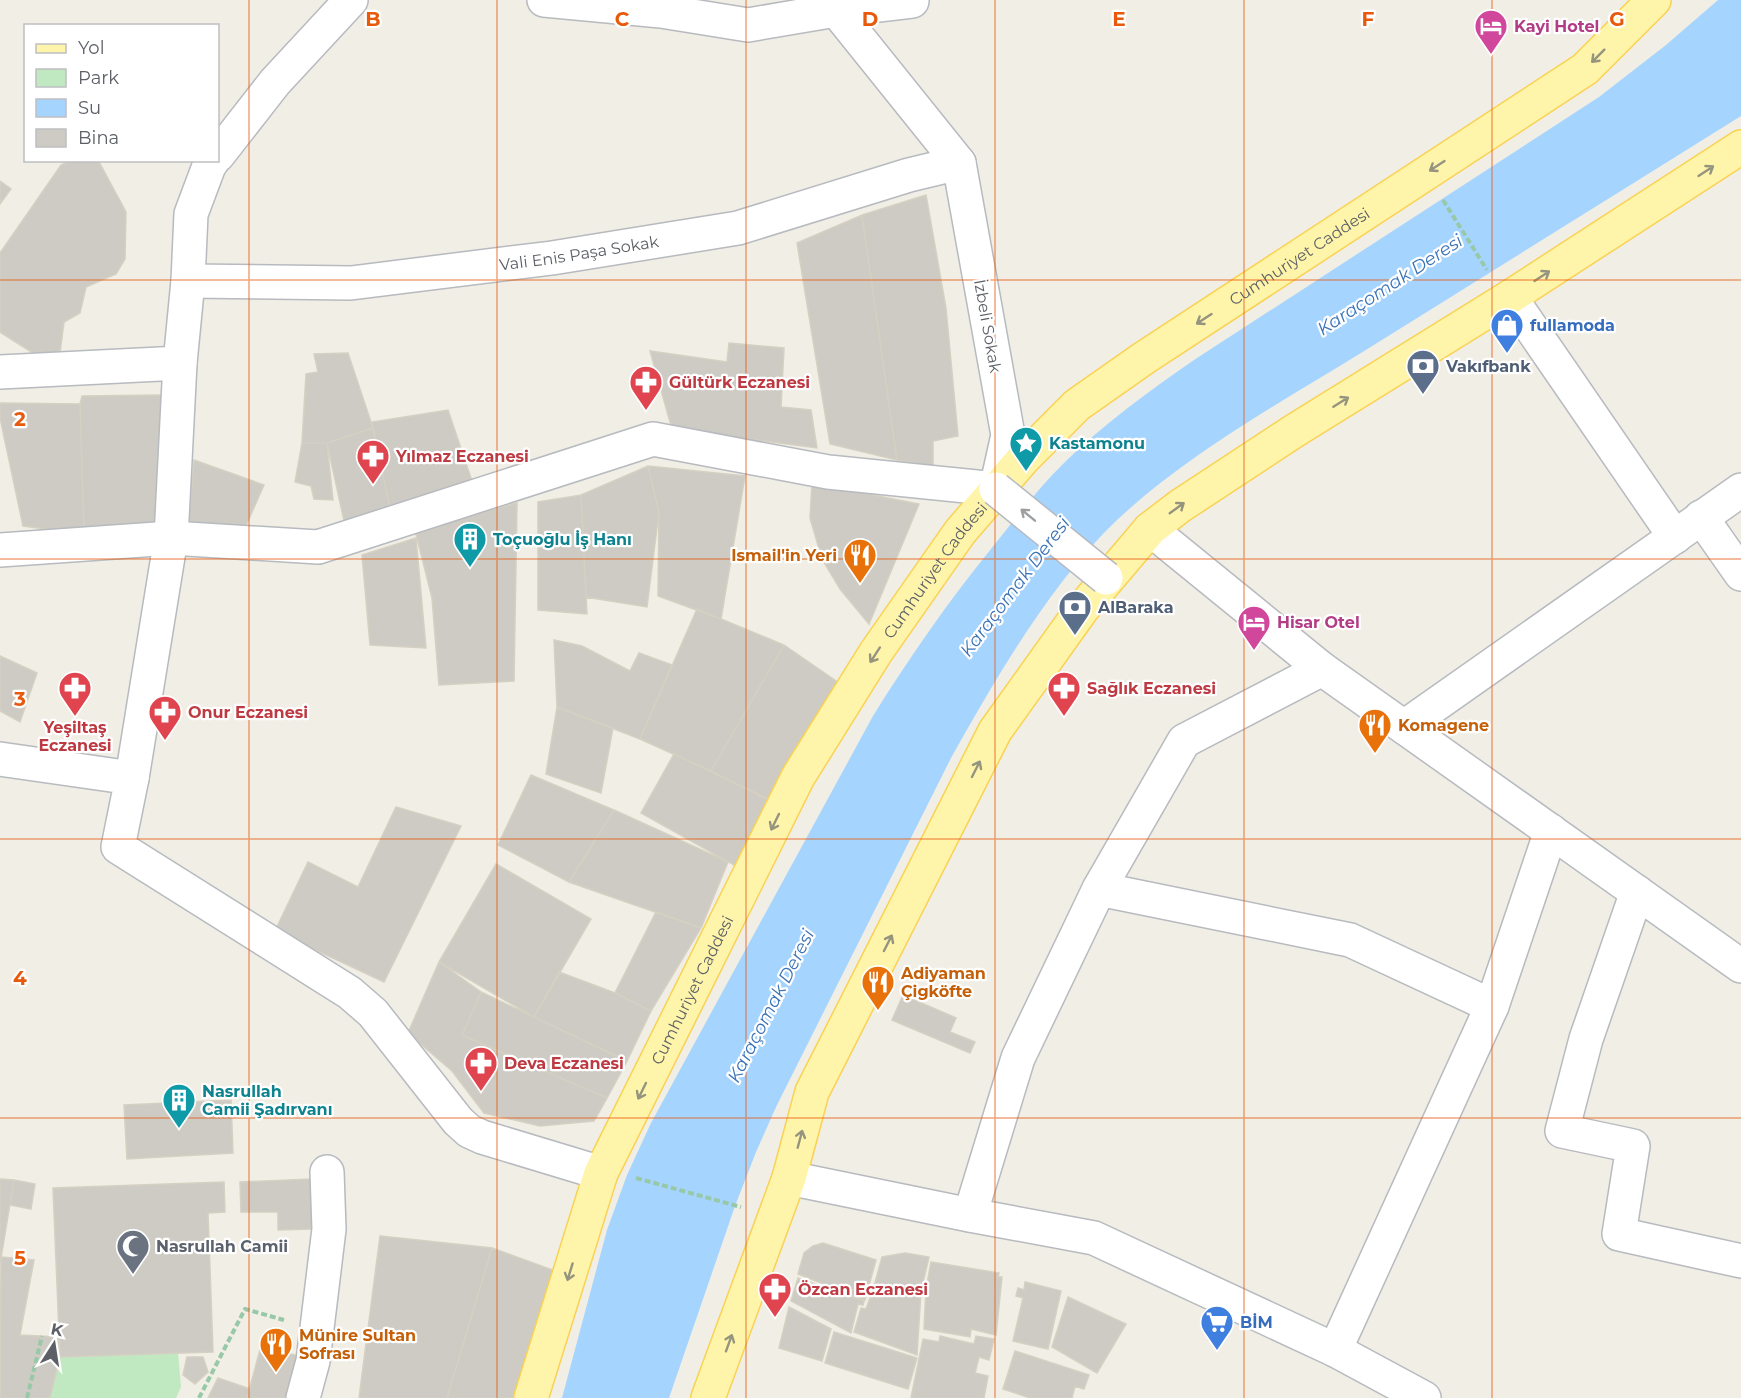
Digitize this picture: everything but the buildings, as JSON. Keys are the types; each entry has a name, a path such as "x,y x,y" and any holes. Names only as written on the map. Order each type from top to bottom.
{"main road":[{"name":"Cumhuriyet Caddesi","path":"531,1398 615,1174 798,777 896,624 960,532 996,489 1077,405 1154,351 1586,69 1654,0"},
{"path":"708,1398 789,1178 812,1092 995,731 1106,578 1150,529 1180,506 1284,438 1502,288 1741,147"}],"street":[{"path":"219,154 275,82 351,0"},
{"path":"543,0 661,11 748,25 832,5 912,1"},
{"path":"832,5 959,163"},
{"path":"212,162 191,214 171,538 132,778 118,847 350,993 373,1013 458,1121 475,1135 615,1174"},
{"name":"İzbeli Sokak","path":"959,163 1008,435 996,489"},
{"name":"Vali Enis Paşa Sokak","path":"188,281 351,283 552,258 738,228 909,175 959,163"},
{"path":"1502,288 1674,537"},
{"path":"0,372 180,363"},
{"path":"0,550 171,538 318,547 653,439 828,472 996,489 1106,578"},
{"path":"1404,727 1741,490"},
{"path":"1701,517 1741,574"},
{"path":"1150,529 1322,669 1637,892 1735,951"},
{"path":"970,1215 1018,1058 1099,890 1184,741 1322,669"},
{"path":"0,759 132,778"},
{"path":"1335,1350 1492,1006 1551,831"},
{"path":"1099,890 1350,940 1492,1006"},
{"path":"1637,892 1586,1039 1562,1131 1632,1146 1618,1234 1741,1261"},
{"path":"303,1398 313,1361 329,1229 327,1172"},
{"path":"789,1178 1094,1238 1335,1350 1424,1398"}],"path":[{"path":"1441,196 1502,288"},
{"path":"615,1174 743,1208"},
{"path":"199,1398 245,1309 317,1328"},
{"path":"27,1398 42,1336"}],"green space":[{"path":"178,1353 181,1387 176,1398 50,1398 60,1357"}],"water":[{"name":"Karaçomak Deresi","path":"1718,0 1741,0 1741,116 1235,430 1145,496 1092,545 1047,602 1026,633 951,758 777,1105 735,1206 669,1398 562,1398 607,1230 627,1175 651,1123 873,716 944,610 1025,506 1077,450 1160,384 1599,97 1666,45"}],"place":[{"name":"Kayi Hotel","path":"1491,55"},
{"name":"fullamoda","path":"1507,354"},
{"name":"Vakıfbank","path":"1423,395"},
{"name":"Gültürk Eczanesi","path":"646,411"},
{"name":"Kastamonu","path":"1026,472"},
{"name":"Yılmaz Eczanesi","path":"373,485"},
{"name":"Toçuoğlu İş Hanı","path":"470,568"},
{"name":"Ismail'in Yeri","path":"860,584"},
{"name":"AlBaraka","path":"1075,636"},
{"name":"Hisar Otel","path":"1254,651"},
{"name":"Yeşiltaş Eczanesi","path":"75,717"},
{"name":"Sağlık Eczanesi","path":"1064,717"},
{"name":"Onur Eczanesi","path":"165,741"},
{"name":"Komagene","path":"1375,754"},
{"name":"Adiyaman Çigköfte","path":"878,1011"},
{"name":"Deva Eczanesi","path":"481,1092"},
{"name":"Nasrullah Camii Şadırvanı","path":"179,1129"},
{"name":"Nasrullah Camii","path":"133,1275"},
{"name":"Özcan Eczanesi","path":"775,1318"},
{"name":"BİM","path":"1217,1351"},
{"name":"Münire Sultan Sofrası","path":"276,1373"}]}
